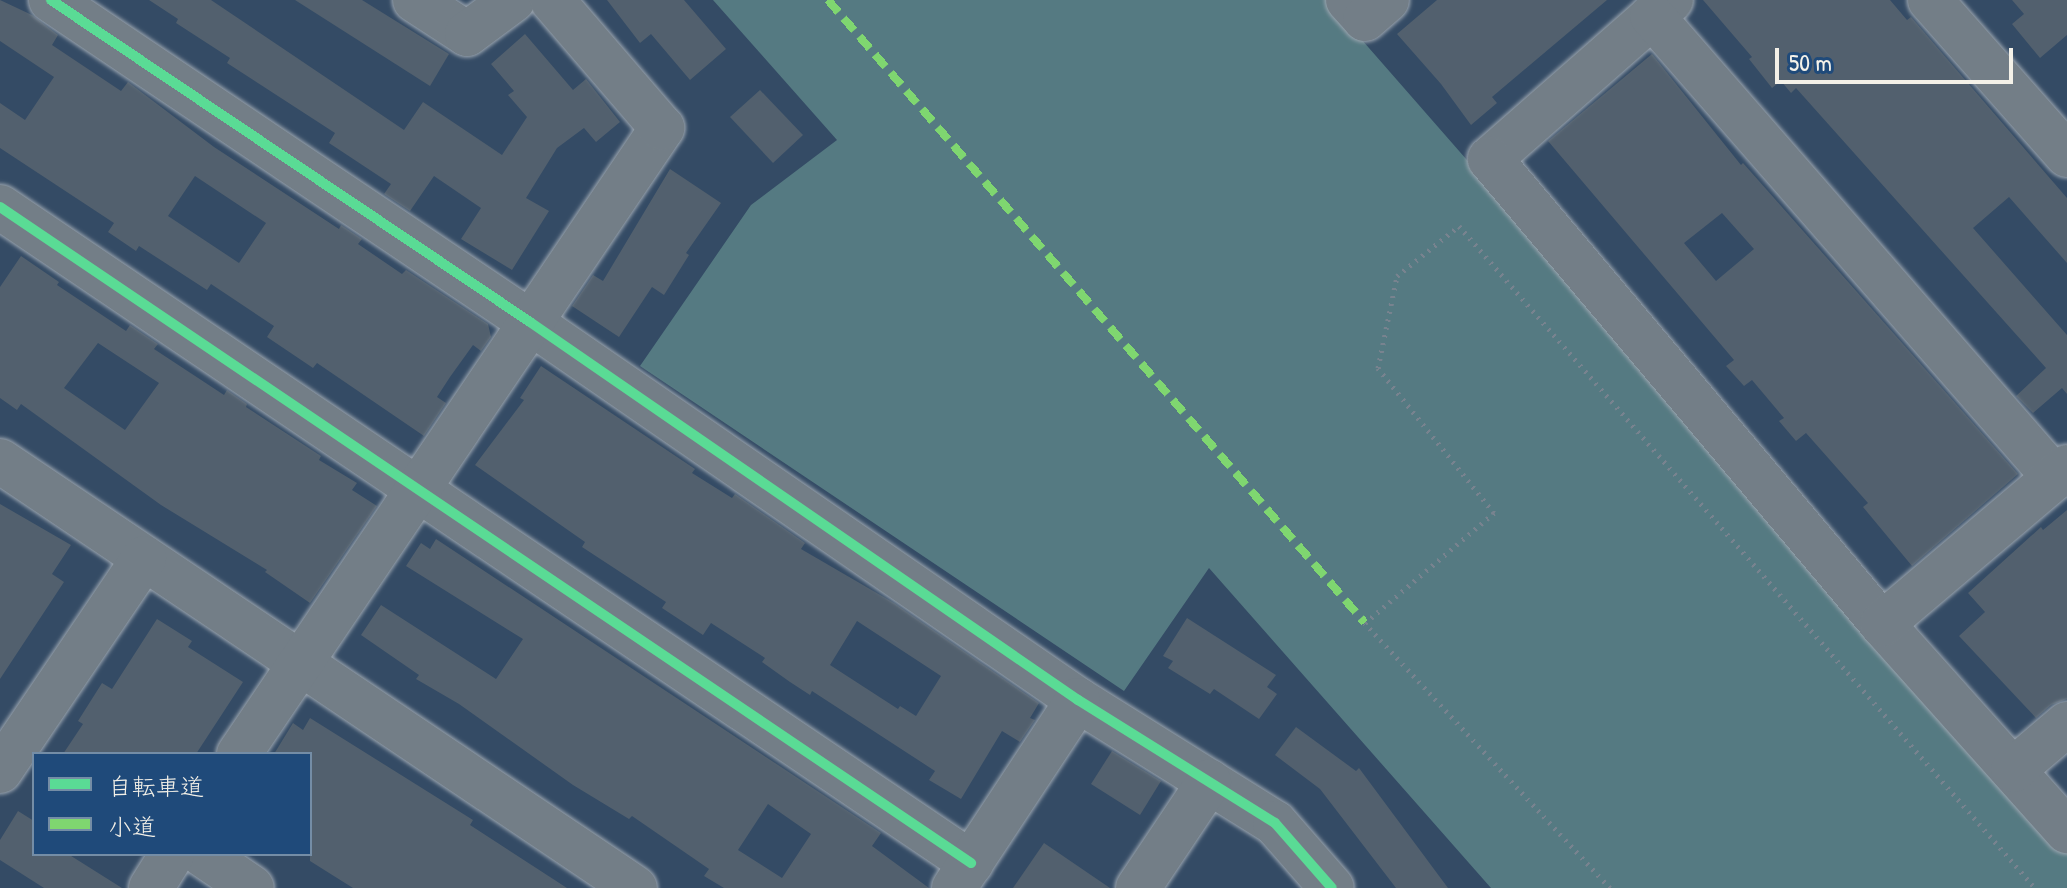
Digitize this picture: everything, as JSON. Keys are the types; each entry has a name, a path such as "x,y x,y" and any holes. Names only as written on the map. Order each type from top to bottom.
{"street":[{"path":"51,0 530,322 1078,700 1275,823 1332,888"},
{"path":"415,0 467,34 513,0"},
{"path":"240,752 662,128 552,0"},
{"path":"1348,0 1365,19 1387,0"},
{"path":"1930,0 2067,155"},
{"path":"1882,624 2061,473 1661,8 1490,159 1882,624 2067,831"},
{"path":"0,207 418,488 962,875 1078,700"},
{"path":"0,461 635,888"},
{"path":"7,744 144,558"},
{"path":"2013,770 2067,724"},
{"path":"1138,888 1209,782"},
{"path":"151,888 171,856"},
{"path":"205,856 252,888"}],"path":[{"path":"1610,888 1365,623 1494,513 1378,368 1397,276 1459,226 2035,888"}],"green space":[{"path":"713,0 1327,0 2067,846 2067,888 1491,888 1209,568 1124,691 640,366 751,205 837,140"}],"building":[{"path":"0,0 32,15 58,35 52,45 121,91 128,82 214,147 339,229 341,225 362,239 358,244 402,274 406,270 488,324 491,337 481,351 473,345 450,377 437,397 446,403 424,436 317,363 313,368 267,337 274,326 211,284 207,290 139,246 136,251 108,232 114,223 0,148 0,103 25,120 54,77 0,41","holes":["195,176 266,223 239,263 168,216"]},
{"path":"149,0 211,0 404,130 423,102 502,155 527,117 508,95 514,91 491,64 525,34 573,90 586,79 620,122 596,142 584,128 557,148 526,198 549,211 512,270 461,239 481,208 434,176 410,211 384,194 391,184 329,143 335,133 227,63 230,58 176,23 178,19"},
{"path":"295,0 362,0 449,54 430,86"},
{"path":"607,0 684,0 726,49 690,80 651,34 640,43"},
{"path":"1437,0 1607,0 1492,97 1497,103 1471,125 1441,84 1397,34"},
{"path":"1703,0 1890,0 1907,20 1911,17 2067,198 2067,263 2009,197 1973,228 2067,335 2067,394 2062,388 2033,413 2016,396 2046,368 1796,88 1791,93 1781,81 1772,88 1749,59 1752,57"},
{"path":"2012,0 2067,0 2067,35 2040,58 2012,24 2024,14"},
{"path":"1652,54 1741,165 1743,163 2018,474 1912,566 1863,507 1868,503 1806,433 1796,441 1779,421 1784,418 1752,380 1744,386 1726,366 1734,360 1548,141","holes":["1722,213 1754,249 1716,281 1684,243"]},
{"path":"760,90 803,135 773,163 730,117"},
{"path":"670,169 721,203 686,253 689,255 664,295 652,287 619,337 572,306 593,275 603,281"},
{"path":"21,256 59,282 57,285 126,331 130,325 158,344 154,349 224,395 227,390 247,404 246,407 321,456 319,460 357,483 352,490 377,506 310,603 265,572 267,570 161,505 21,404 17,410 0,398 0,287","holes":["98,343 159,383 125,430 64,388"]},
{"path":"541,366 695,469 692,473 732,498 735,494 805,543 801,549 894,603 1039,703 1030,718 1035,720 1020,742 1002,731 961,799 929,780 935,771 812,691 810,695 790,682 762,662 765,658 711,623 703,635 662,608 666,602 582,547 585,542 475,465 524,400 520,398","holes":["857,621 941,676 916,716 900,706 898,709 830,665"]},
{"path":"0,504 71,545 52,574 64,582 0,679"},
{"path":"2067,510 2067,699 2051,705 2036,718 1959,636 1985,612 1968,593 2041,527 2043,530"},
{"path":"436,539 881,833 872,846 929,888 724,888 704,876 709,869 632,816 629,819 573,785 459,704 416,679 419,675 361,635 381,605 496,679 523,639 406,566 421,543 430,549","holes":["768,804 811,834 782,878 738,850"]},
{"path":"1187,618 1276,675 1267,687 1277,694 1259,719 1214,689 1210,694 1168,668 1173,661 1163,656"},
{"path":"157,619 192,641 188,647 243,682 197,752 64,752 83,724 78,721 102,683 112,689"},
{"path":"310,718 473,820 470,825 567,888 353,888 310,861 312,752 275,752 293,723 303,730"},
{"path":"1296,727 1356,771 1359,768 1448,888 1396,888 1320,789 1275,755"},
{"path":"1112,751 1161,781 1140,815 1091,784"},
{"path":"18,811 32,820 32,856 71,856 122,888 44,888 0,860 0,840"},
{"path":"1044,843 1110,888 1013,888"}],"marked path":[{"path":"828,0 1365,623"}],"cycle path":[{"path":"51,0 530,322 1078,700 1275,823 1332,888"},
{"path":"0,207 971,863"}]}
